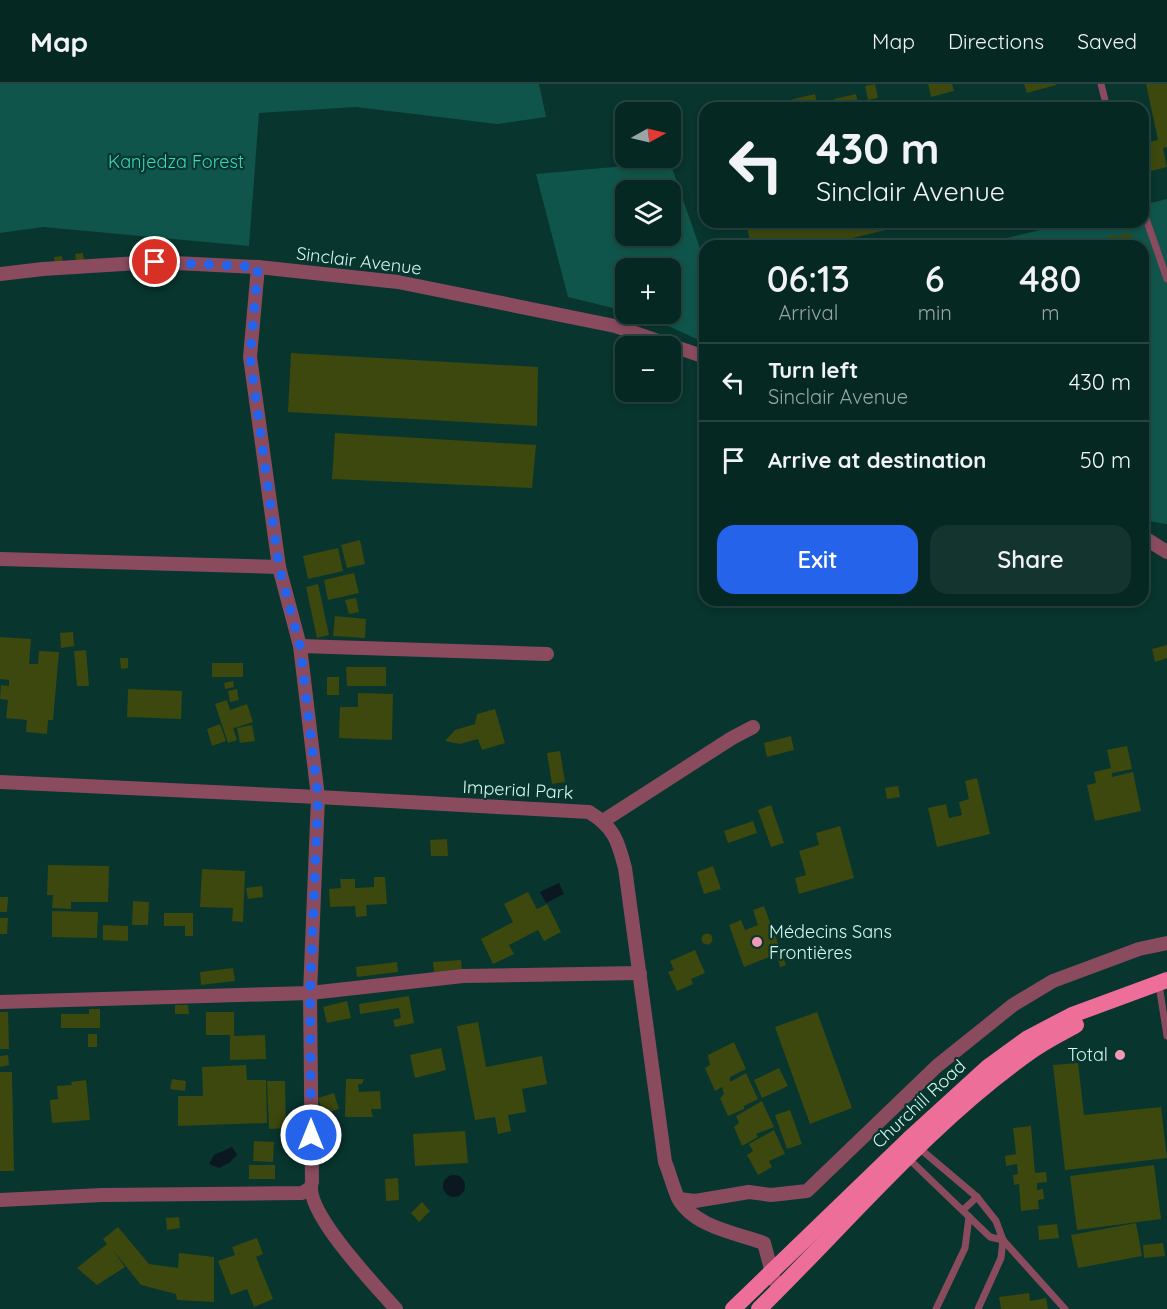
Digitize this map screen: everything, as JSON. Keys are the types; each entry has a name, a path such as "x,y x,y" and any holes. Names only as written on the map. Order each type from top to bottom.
{"highway":[{"name":"Churchill Road","path":"733,1309 771,1270 909,1148 1035,1048 1077,1025 1163,986"},
{"name":"Churchill Road","path":"759,1309 909,1148"}],"street":[{"name":"Sinclair Avenue","path":"0,274 155,262 258,267 398,282 615,326 699,355"},
{"path":"0,1200 102,1195 302,1192 309,1189 312,1182 310,993 318,797 300,646 279,567 250,357 258,267"},
{"path":"1149,541 1167,552"},
{"path":"0,559 279,567"},
{"path":"300,646 547,654"},
{"path":"753,727 732,738 603,821 613,832 625,868 665,1162 679,1199 689,1212 711,1226 764,1243 776,1292"},
{"name":"Imperial Park","path":"0,782 589,812 603,821"},
{"path":"679,1199 695,1201 749,1192 771,1195 807,1191 937,1066 1013,1005 1053,981 1139,949 1167,943"},
{"path":"0,1002 310,993 463,976 640,973"},
{"path":"309,1189 317,1210 328,1228 396,1309"}],"lane":[{"path":"1101,84 1106,102"},
{"path":"1149,227 1167,279"},
{"path":"1163,986 1167,1036"},
{"path":"909,1148 977,1197 996,1221 1003,1240 1065,1309"},
{"path":"909,1148 969,1217 990,1237 1003,1240"},
{"path":"963,1210 977,1197"},
{"path":"936,1309 965,1248 969,1217"},
{"path":"978,1309 1001,1258 1003,1240"}],"green space":[{"name":"Kanjedza Forest","path":"0,84 539,84 546,117 497,124 356,107 259,113 249,246 43,227 0,233"},
{"path":"615,167 672,168 676,180 615,180 615,246 681,246 681,194 699,246 699,340 664,324 681,324 681,258 615,258 615,309 568,297 536,174"},
{"path":"1167,199 1167,524 1149,521 1149,240 999,240 1048,228 1149,228 1149,204"}],"water":[{"path":"559,883 564,894 546,903 540,892"},
{"path":"232,1147 237,1155 229,1163 219,1168 209,1164 214,1155"},
{"path":"454,1175 462,1178 465,1186 462,1194 454,1197 446,1194 443,1186 446,1178"}],"building":[{"path":"875,84 878,98 868,100 865,86"},
{"path":"928,84 952,84 954,91 931,97"},
{"path":"1024,84 1056,84 1056,85 1027,93"},
{"path":"1146,84 1167,84 1167,147 1163,148 1167,167 1149,172 1149,142 1158,140"},
{"path":"815,94 817,102 782,102"},
{"path":"856,94 858,102 835,102 834,99"},
{"path":"747,228 894,228 845,240 750,240"},
{"path":"1130,233 1132,240 1118,240 1117,236"},
{"path":"1115,235 1116,240 1104,240 1104,238"},
{"path":"83,253 84,260 76,261 75,254"},
{"path":"62,256 63,264 55,265 54,257"},
{"path":"291,353 538,367 537,426 288,412"},
{"path":"335,433 536,445 532,488 332,479"},
{"path":"360,540 365,564 347,568 341,545"},
{"path":"338,548 343,571 308,579 303,556"},
{"path":"354,573 359,593 328,600 324,580"},
{"path":"318,584 329,635 317,638 306,587"},
{"path":"356,598 359,612 349,614 345,600"},
{"path":"335,616 366,619 365,638 333,636"},
{"path":"73,632 74,646 61,648 60,633"},
{"path":"0,637 31,639 29,664 38,664 39,651 59,652 53,720 48,720 47,734 26,732 27,720 6,718 8,700 0,699 1,685 9,686 9,680 0,679"},
{"path":"1167,645 1167,658 1155,662 1152,649"},
{"path":"86,650 89,686 77,686 74,651"},
{"path":"120,658 128,658 128,668 121,669"},
{"path":"212,663 243,663 243,677 212,677"},
{"path":"346,667 386,667 386,686 347,686"},
{"path":"327,677 339,677 339,695 327,695"},
{"path":"233,681 234,687 225,689 224,683"},
{"path":"128,689 182,691 181,719 127,717"},
{"path":"237,689 239,700 230,702 228,691"},
{"path":"358,693 393,694 392,740 339,738 340,707 358,707"},
{"path":"227,700 230,710 247,704 253,722 233,728 237,740 228,743 215,704"},
{"path":"495,709 505,743 482,750 478,739 460,744 445,741 455,730 475,724 477,714"},
{"path":"220,724 226,741 212,746 207,729"},
{"path":"252,725 255,741 240,743 237,728"},
{"path":"791,736 794,750 767,757 764,743"},
{"path":"1127,746 1132,769 1112,773 1112,777 1133,772 1141,811 1095,821 1087,785 1096,783 1094,772 1111,768 1107,750"},
{"path":"560,751 565,782 552,784 547,753"},
{"path":"977,778 990,834 937,847 928,808 946,804 949,818 962,815 959,802 969,799 965,781"},
{"path":"898,786 900,797 887,799 885,788"},
{"path":"771,805 784,843 771,847 758,810"},
{"path":"753,821 757,833 728,843 724,831"},
{"path":"840,826 854,878 799,894 795,878 806,875 799,851 819,845 816,833"},
{"path":"447,839 448,856 431,856 430,840"},
{"path":"48,865 109,866 108,902 71,902 71,909 52,908 53,895 47,895"},
{"path":"713,866 721,889 704,894 697,872"},
{"path":"202,869 245,871 243,922 232,921 233,908 200,907"},
{"path":"374,877 385,877 387,904 366,905 367,916 356,917 355,906 330,907 329,889 341,888 340,879 355,879 355,888 374,887"},
{"path":"262,886 263,897 248,899 246,888"},
{"path":"528,892 537,909 547,904 561,932 544,941 538,930 509,945 514,954 493,964 481,939 513,922 504,904"},
{"path":"0,897 8,897 7,912 0,912"},
{"path":"133,901 149,902 148,925 132,925"},
{"name":"Médecins Sans Frontières","path":"764,906 786,965 780,967 777,954 744,967 729,925 741,920 745,930 758,925 753,910"},
{"path":"52,911 98,912 97,938 52,937"},
{"path":"164,913 193,913 193,936 185,936 185,926 164,926"},
{"path":"0,918 8,918 7,934 0,934"},
{"path":"103,925 128,926 128,941 103,940"},
{"path":"707,933 713,939 707,945 701,939"},
{"path":"695,950 705,973 691,979 693,984 677,991 668,972 674,970 670,961"},
{"path":"461,960 462,973 434,976 433,962"},
{"path":"397,962 398,972 357,977 356,967"},
{"path":"233,968 235,981 201,985 200,972"},
{"path":"409,996 414,1023 395,1027 393,1020 401,1018 399,1008 360,1014 359,1004"},
{"path":"347,1001 351,1018 327,1023 323,1007"},
{"path":"175,1005 188,1005 189,1014 175,1014"},
{"path":"89,1009 100,1009 100,1028 61,1028 61,1014 89,1014"},
{"path":"0,1012 8,1012 9,1049 0,1049"},
{"path":"206,1012 234,1012 234,1036 265,1035 266,1059 230,1060 230,1035 206,1035"},
{"path":"817,1012 852,1108 810,1124 775,1027"},
{"path":"478,1022 486,1067 542,1056 547,1084 522,1089 526,1112 508,1115 511,1131 498,1134 495,1117 475,1120 457,1026"},
{"path":"88,1034 97,1034 97,1047 88,1047"},
{"path":"734,1042 746,1069 730,1077 730,1082 746,1073 758,1099 728,1116 720,1098 724,1094 722,1087 715,1091 705,1068 710,1065 708,1055"},
{"path":"441,1048 446,1070 415,1078 410,1055"},
{"path":"8,1055 9,1065 0,1067 0,1056"},
{"path":"1078,1063 1084,1115 1161,1107 1167,1158 1065,1170 1053,1065"},
{"path":"246,1065 247,1080 266,1080 267,1123 178,1126 178,1096 203,1096 202,1067"},
{"path":"779,1068 788,1086 762,1098 754,1080"},
{"path":"0,1072 12,1072 14,1171 0,1171"},
{"path":"172,1079 186,1081 185,1091 170,1089"},
{"path":"346,1079 364,1079 362,1084 358,1084 359,1092 380,1091 381,1109 371,1109 373,1117 345,1117"},
{"path":"86,1080 90,1120 52,1123 50,1100 58,1099 57,1086 72,1085 71,1082"},
{"path":"267,1081 285,1081 286,1128 269,1129"},
{"path":"334,1093 339,1109 323,1114 318,1098"},
{"path":"762,1101 774,1127 756,1134 758,1137 742,1146 734,1127 739,1123 736,1116"},
{"path":"790,1110 802,1144 787,1149 775,1115"},
{"path":"1031,1126 1035,1173 1046,1172 1047,1182 1037,1183 1037,1190 1043,1189 1044,1199 1038,1200 1039,1209 1021,1211 1019,1184 1014,1185 1013,1175 1018,1174 1017,1164 1006,1166 1005,1156 1016,1154 1013,1128"},
{"path":"774,1130 785,1154 769,1161 772,1167 758,1175 747,1155 753,1151 749,1144"},
{"path":"465,1131 468,1163 415,1166 413,1134"},
{"path":"254,1141 274,1142 273,1162 253,1161"},
{"path":"249,1165 275,1165 275,1179 249,1179"},
{"path":"1154,1165 1161,1219 1077,1230 1070,1176"},
{"path":"398,1178 399,1200 386,1201 385,1179"},
{"path":"422,1202 430,1211 419,1222 411,1213"},
{"path":"179,1217 180,1228 167,1230 166,1218"},
{"path":"1136,1223 1142,1256 1078,1268 1071,1235"},
{"path":"1057,1224 1059,1238 1039,1240 1038,1226"},
{"path":"118,1227 149,1264 178,1268 179,1253 214,1257 214,1302 177,1300 176,1294 141,1285 113,1250 125,1267 97,1285 77,1268 107,1244 103,1239"},
{"path":"257,1238 263,1254 256,1257 273,1299 254,1307 247,1289 231,1295 218,1261 235,1255 232,1247"},
{"path":"1163,1243 1165,1256 1144,1258 1143,1245"},
{"path":"1029,1293 1030,1301 1046,1298 1048,1309 1001,1309 999,1297"}],"place":[{"name":"Médecins Sans Frontières","path":"757,942"},
{"name":"Total","path":"1120,1055"}],"route":[{"path":"155,262 258,267 250,357 279,567 300,646 318,797 310,993 311,1135"}]}
